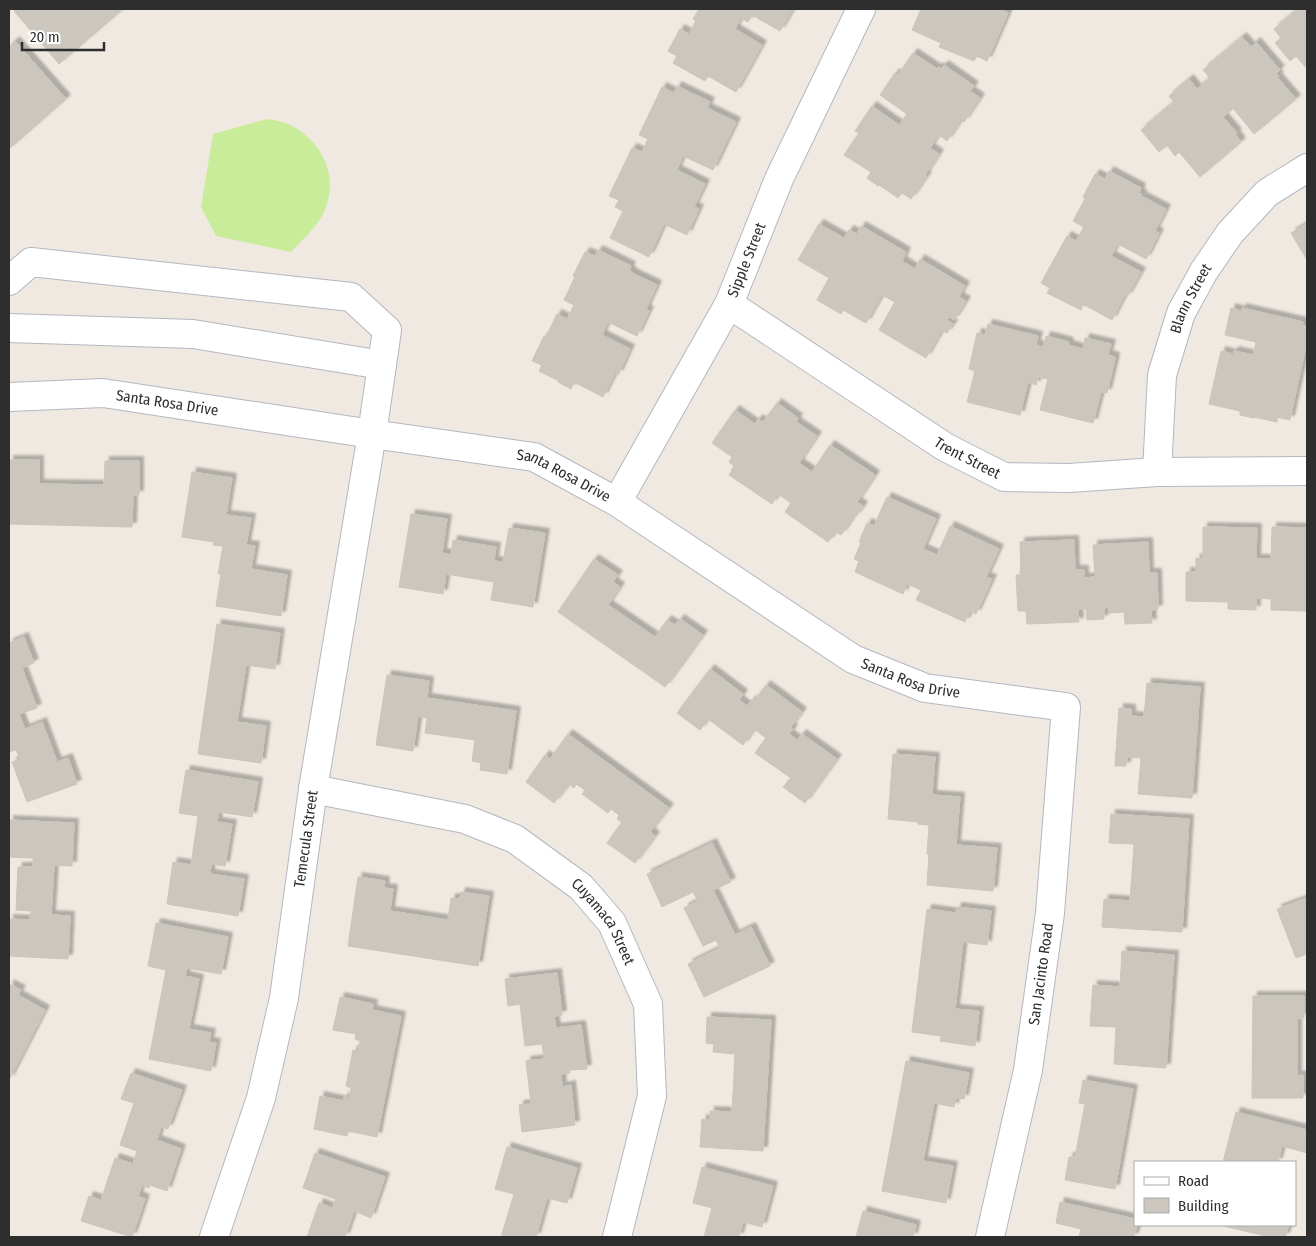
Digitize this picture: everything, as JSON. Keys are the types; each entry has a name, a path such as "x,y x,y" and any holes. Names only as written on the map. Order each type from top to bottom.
{"street":[{"name":"Sipple Street","path":"617,502 729,304 779,179 861,9"},
{"name":"Blann Street","path":"1157,472 1162,375 1180,313 1204,271 1230,233 1267,193 1307,168"},
{"name":"Temecula Street","path":"9,281 31,262 351,297 387,330 372,434 313,789 284,998 261,1098 214,1237"},
{"name":"Trent Street","path":"729,304 945,446 1004,477 1069,478 1157,472 1307,471"},
{"path":"9,328 193,334 382,365"},
{"name":"Santa Rosa Drive","path":"9,397 103,393 534,457 617,502 853,659 925,688 1066,707"},
{"name":"San Jacinto Road","path":"990,1237 1028,1070 1050,913 1066,707"},
{"name":"Cuyamaca Street","path":"313,789 465,819 514,839 582,887 612,923 648,1004 652,1096 617,1237"}],"green space":[{"path":"267,119 286,123 310,139 325,161 329,173 328,200 323,214 291,252 216,236 201,207 213,134"}],"building":[{"path":"16,9 123,9 59,64 14,11"},
{"path":"699,9 793,9 780,31 752,15 748,22 741,18 735,29 762,45 736,92 708,76 705,81 673,63 677,56 668,51 680,29 689,34 696,21 693,19"},
{"path":"921,9 999,9 1008,13 987,61 977,56 974,61 939,47 941,43 912,30"},
{"path":"1298,9 1307,9 1307,69 1296,56 1290,61 1275,43 1281,38 1274,29"},
{"path":"1242,37 1251,47 1256,42 1280,70 1276,73 1279,76 1277,77 1296,99 1254,134 1233,108 1223,117 1237,133 1235,134 1241,142 1200,177 1179,152 1175,156 1167,145 1159,152 1141,130 1174,102 1169,96 1189,79 1197,89 1210,78 1203,70"},
{"path":"15,41 66,99 9,149 9,47"},
{"path":"913,53 937,69 938,67 941,69 944,65 974,86 970,91 980,98 964,122 961,120 947,141 939,135 930,148 939,154 911,199 902,193 898,198 878,186 867,178 871,172 844,155 859,133 855,131 872,106 899,125 907,114 880,95 895,73 898,75"},
{"path":"677,86 710,102 707,108 736,122 713,170 683,156 677,170 705,184 694,207 699,209 687,235 664,224 649,257 610,238 623,211 615,207 619,200 609,196 632,148 642,152 648,139 639,135 662,87 674,93"},
{"path":"1109,171 1141,188 1139,193 1142,194 1141,196 1166,209 1155,231 1159,233 1146,259 1118,244 1111,256 1141,272 1127,297 1124,296 1112,320 1083,304 1081,310 1047,293 1050,288 1041,283 1067,236 1076,241 1084,227 1073,221 1085,199 1083,197 1095,174 1105,179"},
{"path":"819,224 844,238 849,230 857,234 861,226 906,252 902,261 915,269 920,259 965,286 959,297 966,301 954,320 949,317 947,320 953,324 947,333 942,330 926,358 879,330 895,302 882,295 866,323 843,310 841,314 817,300 829,278 798,260"},
{"path":"1307,224 1307,260 1291,233"},
{"path":"598,250 631,266 629,270 632,273 657,285 646,309 649,311 637,336 608,322 602,335 630,349 618,375 615,373 603,397 574,382 571,389 539,371 542,365 532,361 557,314 567,319 574,305 564,300 585,252 595,256"},
{"path":"1231,308 1241,311 1242,308 1303,322 1302,325 1307,326 1307,341 1290,420 1277,417 1277,422 1254,418 1240,415 1240,411 1209,404 1221,351 1233,354 1234,351 1253,355 1256,342 1225,335"},
{"path":"988,324 1038,336 1036,345 1043,347 1046,336 1069,342 1068,345 1083,349 1085,338 1111,344 1108,355 1115,357 1114,363 1107,393 1101,392 1093,423 1040,410 1048,379 1038,377 1036,385 1028,382 1020,415 967,402 975,371 969,369 977,333 985,335"},
{"path":"777,403 798,418 796,422 817,436 799,463 812,472 830,445 875,475 857,502 863,506 856,516 854,516 841,535 836,532 828,542 785,512 791,503 778,494 772,504 729,475 734,466 729,462 732,457 712,443 735,410 755,424 758,419 763,422"},
{"path":"9,460 39,460 39,484 104,485 105,461 139,461 139,495 133,495 132,527 9,524"},
{"path":"192,472 232,478 226,515 251,518 246,545 255,546 251,569 287,575 281,616 216,606 221,574 218,574 223,546 213,545 214,542 182,537"},
{"path":"887,497 936,519 923,549 937,555 950,526 999,549 986,577 992,579 976,614 970,611 965,622 916,600 921,590 907,584 903,594 855,572 859,561 854,559 867,523 874,526"},
{"path":"411,514 447,519 442,553 451,555 453,540 496,547 494,561 503,562 509,528 545,533 533,607 491,600 494,582 446,574 443,594 399,587"},
{"path":"1203,527 1257,528 1256,559 1271,559 1272,527 1307,528 1307,611 1271,610 1271,599 1256,598 1256,610 1228,609 1228,602 1186,601 1186,572 1196,572 1196,558 1203,559"},
{"path":"1074,540 1075,570 1084,570 1084,578 1095,577 1093,545 1148,542 1149,573 1157,573 1158,609 1151,610 1152,623 1125,624 1124,612 1110,613 1109,607 1104,608 1104,619 1087,620 1086,609 1078,609 1079,622 1027,624 1026,611 1018,611 1016,575 1021,575 1020,542"},
{"path":"594,559 618,575 613,582 620,587 608,605 655,637 667,620 675,625 680,619 703,635 665,687 558,612"},
{"path":"217,624 280,633 275,669 246,665 237,722 266,726 261,763 198,754"},
{"path":"24,637 34,663 22,668 37,708 19,714 25,729 42,722 57,762 68,758 77,784 27,802 12,762 20,759 16,750 9,752 9,643"},
{"path":"710,669 743,694 739,700 747,706 752,700 754,701 766,685 802,712 791,727 793,729 789,734 797,740 802,734 837,759 805,803 783,787 791,778 755,753 766,738 754,729 743,745 708,719 700,730 677,713"},
{"path":"387,675 429,681 427,698 516,711 507,774 480,770 481,763 472,761 475,740 425,733 427,718 418,716 413,751 376,745"},
{"path":"1147,683 1200,687 1192,798 1138,794 1141,758 1127,757 1126,766 1115,766 1119,708 1131,709 1131,716 1144,717"},
{"path":"568,734 669,808 650,832 655,836 635,863 607,843 622,822 617,819 619,815 611,809 608,813 582,794 585,790 576,784 574,788 569,784 554,803 526,782 545,755 550,759"},
{"path":"893,754 935,757 932,795 960,797 956,845 997,848 993,891 927,885 929,825 888,819"},
{"path":"186,770 258,782 252,817 219,812 217,822 232,824 225,866 211,864 210,874 244,879 238,916 167,904 173,862 191,865 198,816 179,813"},
{"path":"1111,814 1189,819 1182,932 1102,927 1104,899 1130,901 1134,844 1109,843"},
{"path":"9,820 74,823 72,866 54,865 51,915 70,916 68,959 9,956 9,919 30,920 31,911 16,910 18,867 33,867 33,858 9,857"},
{"path":"712,843 731,882 713,890 735,935 751,927 770,966 704,997 688,964 720,948 716,940 703,946 684,908 698,901 693,892 662,907 647,874"},
{"path":"358,877 385,881 384,888 393,889 390,911 448,920 451,898 460,899 461,892 489,896 478,966 348,946"},
{"path":"1307,898 1307,954 1296,958 1277,909"},
{"path":"957,907 991,911 987,945 963,942 955,1009 979,1011 975,1046 940,1041 941,1036 912,1032 927,909 956,913"},
{"path":"156,923 228,937 221,974 187,968 185,976 199,979 189,1029 211,1033 209,1042 216,1043 211,1071 149,1059 166,970 148,966"},
{"path":"1122,951 1174,955 1166,1068 1114,1064 1116,1027 1090,1026 1093,985 1120,987"},
{"path":"557,973 562,1015 554,1016 556,1028 581,1025 587,1069 569,1070 570,1073 561,1074 562,1087 571,1085 575,1125 522,1132 519,1105 531,1104 526,1061 544,1059 542,1044 525,1046 520,1004 508,1006 505,979"},
{"path":"9,984 21,990 18,995 45,1010 9,1080"},
{"path":"1253,996 1304,996 1304,1018 1297,1018 1297,1076 1303,1075 1303,1098 1252,1098"},
{"path":"340,997 373,1004 372,1010 401,1016 377,1137 348,1131 347,1136 314,1129 320,1096 343,1101 344,1097 349,1098 351,1088 346,1086 353,1050 359,1051 360,1041 355,1039 356,1034 333,1030"},
{"path":"707,1017 771,1020 763,1151 700,1147 702,1119 710,1120 710,1111 732,1112 735,1054 713,1052 714,1044 706,1043"},
{"path":"906,1061 969,1073 964,1099 956,1098 954,1107 934,1103 923,1161 953,1166 946,1203 882,1191"},
{"path":"131,1073 182,1090 168,1129 161,1127 157,1140 181,1149 167,1191 150,1185 149,1188 142,1185 138,1196 145,1199 132,1237 81,1221 89,1196 101,1200 115,1158 133,1164 137,1151 120,1145 134,1103 121,1099"},
{"path":"1083,1080 1133,1089 1115,1189 1065,1180 1069,1157 1075,1157 1085,1104 1079,1103"},
{"path":"1236,1112 1307,1130 1307,1153 1282,1146 1278,1161 1223,1161"},
{"path":"507,1147 577,1168 567,1203 547,1198 536,1237 501,1237 514,1194 495,1189"},
{"path":"315,1153 385,1177 371,1218 354,1211 345,1237 307,1237 319,1203 332,1208 336,1199 303,1188"},
{"path":"702,1167 773,1186 762,1227 743,1222 739,1237 704,1237 712,1208 693,1203"},
{"path":"1060,1202 1134,1219 1134,1226 1137,1226 1134,1237 1079,1237 1081,1229 1056,1223"},
{"path":"863,1211 916,1225 913,1237 856,1237"},
{"path":"1223,1226 1289,1226 1285,1237 1270,1237"}]}
